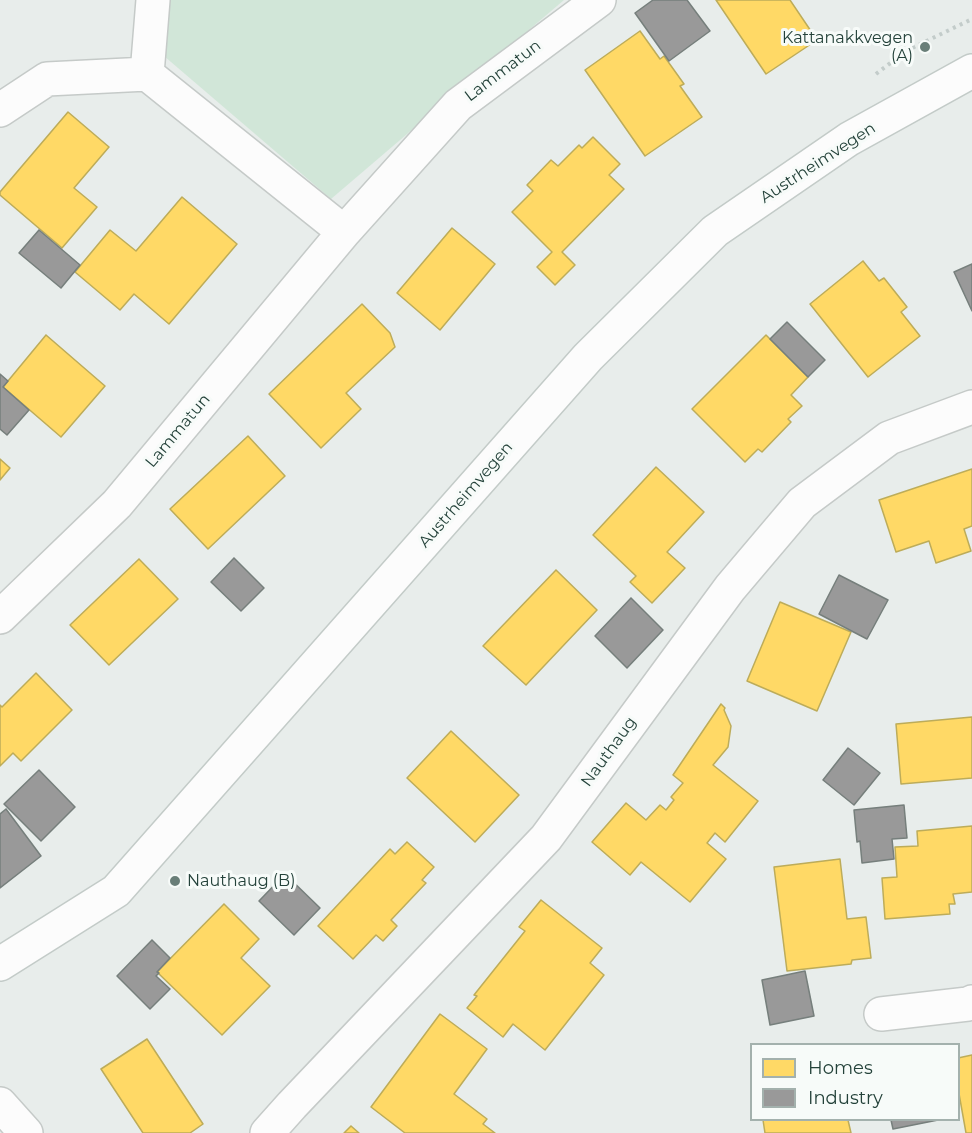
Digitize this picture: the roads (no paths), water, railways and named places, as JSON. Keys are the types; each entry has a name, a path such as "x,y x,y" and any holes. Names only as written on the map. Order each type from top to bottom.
{"street":[{"path":"147,74 153,0"},
{"name":"Lammatun","path":"0,617 117,504 344,232 458,105 599,0"},
{"name":"Austrheimvegen","path":"0,964 117,891 588,357 715,231 849,139 972,71"},
{"path":"0,110 47,79 147,74 344,232"},
{"name":"Nauthaug","path":"267,1133 546,838 730,588 802,503 889,438 972,407"},
{"path":"881,1014 972,1002"},
{"path":"0,1104 26,1133"}],"place":[{"name":"Kattanakkvegen (A)","path":"925,47"},
{"name":"Nauthaug (B)","path":"175,881"}]}
